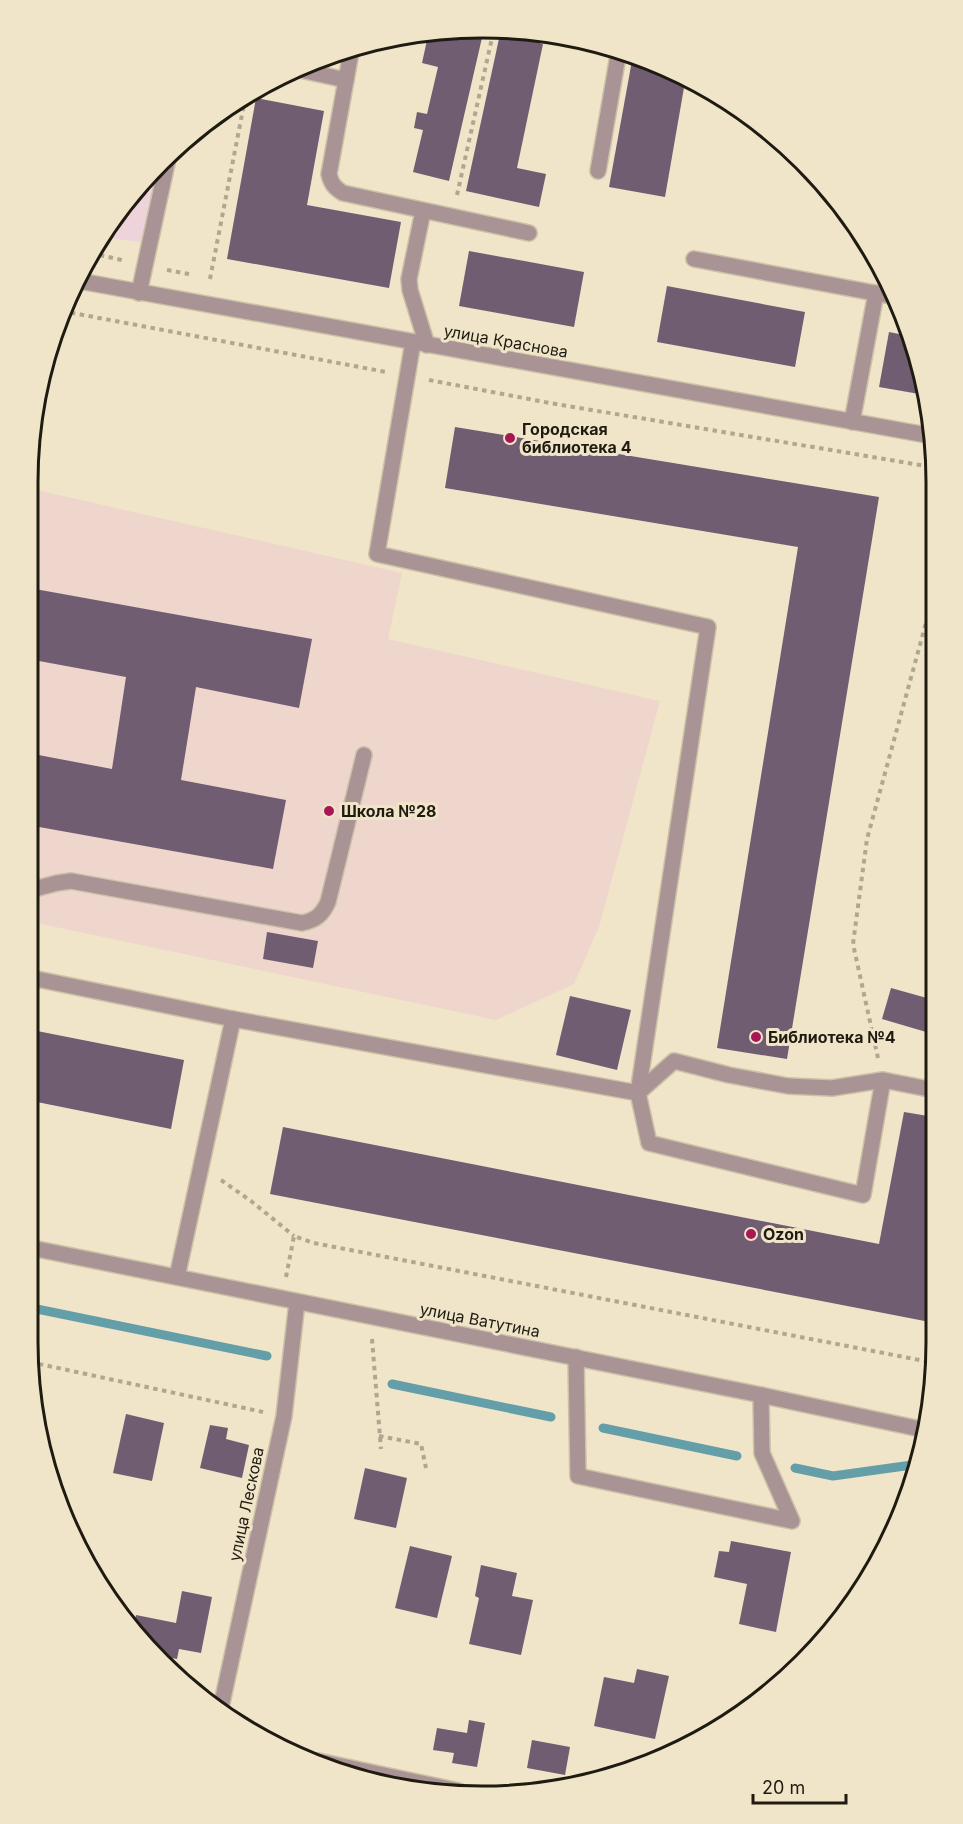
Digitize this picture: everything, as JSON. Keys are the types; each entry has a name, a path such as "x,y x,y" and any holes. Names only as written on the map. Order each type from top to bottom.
{"street":[{"path":"350,58 329,174 336,189 343,193 529,233"},
{"path":"598,171 617,59"},
{"path":"310,72 346,80"},
{"path":"140,293 166,171"},
{"path":"423,211 409,279 420,343 407,376 377,554 708,627 638,1093 649,1143 863,1195 883,1080"},
{"path":"694,259 884,295"},
{"name":"улица Краснова","path":"85,282 923,434"},
{"path":"852,422 876,293"},
{"path":"38,888 71,881 302,923 314,920 324,912 328,902 364,755"},
{"path":"38,979 638,1093"},
{"path":"177,1277 233,1018"},
{"path":"638,1093 674,1061 729,1075 788,1086 832,1088 883,1080 926,1088"},
{"name":"улица Ватутина","path":"38,1249 917,1428"},
{"name":"улица Лескова","path":"222,1703 284,1416 290,1300"},
{"path":"576,1358 578,1476 792,1521 762,1453 761,1395"},
{"path":"378,1774 410,1781"}],"path":[{"path":"452,216 492,38"},
{"path":"210,279 243,107"},
{"path":"71,312 550,403 925,466"},
{"path":"883,1080 853,944 867,838 926,624"},
{"path":"200,1169 226,1182 294,1236 314,1243 925,1361"},
{"path":"290,1300 294,1236"},
{"path":"370,1316 381,1449"},
{"path":"38,1364 284,1416"},
{"path":"379,1436 421,1444 426,1468"}],"shaded area":[{"path":"162,175 148,243 110,238 129,211"},
{"name":"Школа №28","path":"38,490 402,573 388,639 660,701 599,927 574,984 496,1020 38,923"}],"building":[{"path":"482,38 449,181 413,172 423,130 414,128 417,112 427,114 438,67 422,63 427,41"},
{"path":"499,38 522,39 543,44 517,168 546,174 539,207 466,191"},
{"path":"631,64 684,86 665,197 609,187"},
{"path":"258,98 324,111 307,205 401,222 389,288 227,259"},
{"path":"469,251 584,272 574,327 459,306"},
{"path":"667,286 805,312 795,367 657,342"},
{"path":"889,332 900,334 917,394 879,387"},
{"path":"455,427 879,497 787,1059 717,1048 798,547 445,488"},
{"path":"38,590 312,639 299,708 196,687 181,780 286,800 273,869 38,827 38,755 112,769 126,677 38,661"},
{"path":"267,932 318,941 313,968 263,959"},
{"path":"891,988 926,998 926,1032 882,1019"},
{"path":"570,996 631,1010 617,1070 556,1055"},
{"path":"38,1031 184,1060 171,1129 38,1102"},
{"path":"904,1112 926,1116 926,1321 270,1194 283,1127 879,1244"},
{"path":"126,1414 164,1423 152,1481 113,1473"},
{"path":"210,1425 228,1428 226,1439 249,1445 242,1478 200,1468"},
{"path":"365,1468 407,1478 396,1528 354,1519"},
{"path":"731,1541 791,1552 776,1632 739,1624 747,1584 714,1577 719,1551 729,1552"},
{"path":"410,1546 452,1556 437,1618 395,1608"},
{"path":"481,1565 517,1573 512,1596 533,1600 521,1655 469,1644 479,1598 475,1596"},
{"path":"182,1591 212,1597 201,1653 179,1649 177,1659 170,1658 135,1620 136,1615 176,1623"},
{"path":"637,1669 669,1676 655,1739 594,1726 604,1677 634,1683"},
{"path":"469,1720 485,1723 477,1767 452,1763 454,1753 433,1750 437,1728 467,1733"},
{"path":"532,1740 570,1747 565,1775 527,1768"}],"waterway":[{"path":"38,1309 267,1356"},
{"path":"392,1384 551,1417"},
{"path":"603,1428 737,1456"},
{"path":"795,1468 833,1476 908,1466"}],"place":[{"name":"Городская библиотека 4","path":"510,438"},
{"name":"Школа №28","path":"329,811"},
{"name":"Библиотека №4","path":"756,1037"},
{"name":"Ozon","path":"751,1234"}]}
